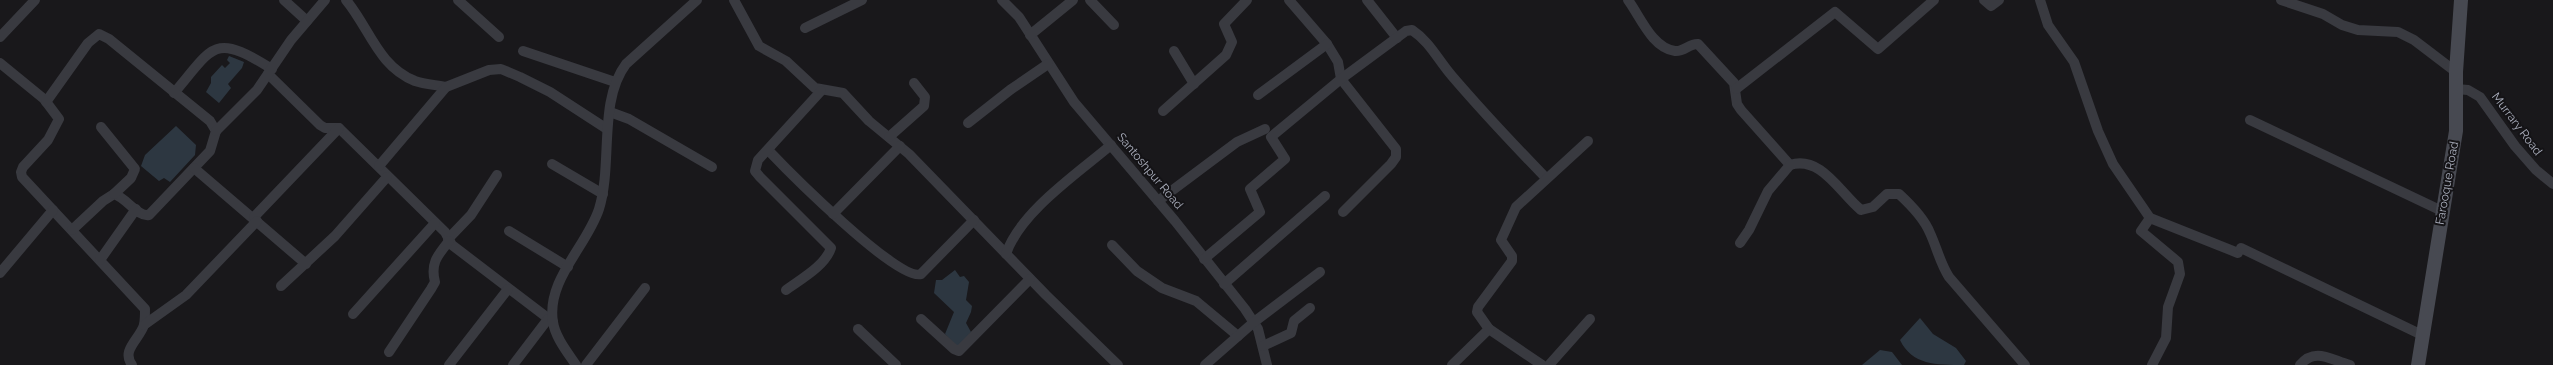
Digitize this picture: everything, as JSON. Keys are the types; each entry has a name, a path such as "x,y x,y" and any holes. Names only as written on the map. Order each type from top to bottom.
{"main road":[{"name":"Farooque Road","path":"2418,365 2456,131 2456,72 2461,0"}],"street":[{"path":"0,37 35,0"},
{"path":"284,0 307,21"},
{"path":"346,0 370,33 379,54 394,69 416,81 446,87"},
{"path":"458,0 499,37"},
{"path":"513,365 551,321 556,292 568,267 593,223 603,194 608,145 607,129 615,82 626,64 697,0"},
{"path":"734,0 759,46 786,61 814,88 821,91 835,90 843,93 869,122 900,146 1030,279 1118,365"},
{"path":"805,28 862,0"},
{"name":"Santoshpur Road","path":"1002,0 1012,9 1074,102 1158,201 1254,322 1263,346 1267,365"},
{"path":"1030,35 1073,0"},
{"path":"1090,0 1114,25"},
{"path":"1164,111 1194,84 1231,46 1231,38 1224,24 1247,0"},
{"path":"1289,0 1327,44 1338,62 1341,79 1397,153 1391,164 1343,212"},
{"path":"1367,0 1397,38"},
{"path":"1628,0 1657,41 1670,50 1677,52 1698,44 1734,83 1737,104 1741,110 1790,165"},
{"path":"1736,89 1835,12 1878,49 1934,0"},
{"path":"1984,0 1991,6 1999,0"},
{"path":"2040,0 2048,25 2074,62 2098,131 2113,164 2150,218 2239,250 2422,335"},
{"path":"2281,0 2323,14 2342,25 2358,30 2398,32 2414,40 2456,72"},
{"path":"114,194 126,200 141,215 149,215 210,151 216,131 256,90 321,2"},
{"path":"1204,259 1260,212 1250,189 1285,159 1271,136 1341,79 1406,30 1412,30 1419,34 1435,51 1449,72 1469,96 1546,178"},
{"path":"46,102 88,43 99,34 109,39 210,121 216,131"},
{"path":"1258,95 1327,44"},
{"path":"174,93 207,54 215,49 230,47 238,49 270,71 320,125 325,128 339,128 379,166 387,177 445,232 449,240 508,289 551,321 566,352 576,365"},
{"path":"523,51 615,82"},
{"path":"1174,51 1194,84"},
{"path":"0,63 46,102 57,114 59,123 44,145 21,172 22,178 145,309 144,325"},
{"path":"968,123 1010,90 1048,64"},
{"path":"379,166 446,87 489,70 501,70 520,76 550,92 607,129"},
{"path":"889,137 924,106 925,97 914,84"},
{"name":"Murrary Road","path":"2456,89 2468,90 2480,97 2515,146 2536,170 2553,184"},
{"path":"786,290 807,275 825,258 831,248 756,171 758,160 821,91"},
{"path":"610,112 629,119 712,167"},
{"path":"2250,120 2442,211"},
{"path":"72,230 103,201 114,194 131,178 135,169 101,127"},
{"path":"132,365 127,359 128,351 144,325 186,295 339,128"},
{"path":"1158,201 1237,142 1265,129"},
{"path":"1542,365 1489,329 1478,317 1478,307 1512,261 1512,256 1502,243 1502,234 1516,206 1588,141"},
{"path":"1006,254 1010,242 1040,204 1111,145"},
{"path":"833,214 900,146"},
{"path":"768,150 799,183 833,214 901,269 917,276 974,220"},
{"path":"1740,243 1750,230 1768,191 1790,165 1807,162 1818,167 1861,210 1873,207 1887,194 1899,194 1921,217 1930,232 1942,266 1949,277 2025,365"},
{"path":"552,164 603,194"},
{"path":"194,168 306,264"},
{"path":"389,352 435,282 432,271 434,262 449,240 470,215 497,175"},
{"path":"281,286 306,264 351,219 387,177"},
{"path":"1224,284 1326,196"},
{"path":"100,260 136,209"},
{"path":"0,273 53,210"},
{"path":"2150,218 2141,231 2178,262 2180,274 2168,307 2166,338 2152,365"},
{"path":"353,314 435,223"},
{"path":"509,231 568,267"},
{"path":"1112,245 1136,271 1162,288 1196,301 1238,336"},
{"path":"1205,365 1254,322 1320,272"},
{"path":"921,319 954,349 959,351 1030,279"},
{"path":"586,365 645,288"},
{"path":"450,365 508,289"},
{"path":"1263,346 1291,333 1294,321 1310,308"},
{"path":"1549,365 1590,319"},
{"path":"858,329 896,365"},
{"path":"1452,365 1489,329"},
{"path":"2300,365 2307,357 2314,354 2350,365"}],"shaded area":[{"path":"229,56 244,62 242,68 228,84 231,88 219,103 206,92 211,83 211,77 222,65 225,68 230,63 227,60"},
{"path":"176,126 196,145 195,155 170,182 164,178 159,181 141,166 145,155"},
{"path":"955,270 960,277 964,276 969,282 966,300 972,306 966,323 971,332 961,345 955,345 945,334 954,312 934,293 936,280 942,280"},
{"path":"1920,318 1933,334 1956,348 1966,361 1964,365 1944,365 1926,362 1918,359 1905,348 1900,340"},
{"path":"1880,350 1892,352 1902,365 1862,365"}]}
